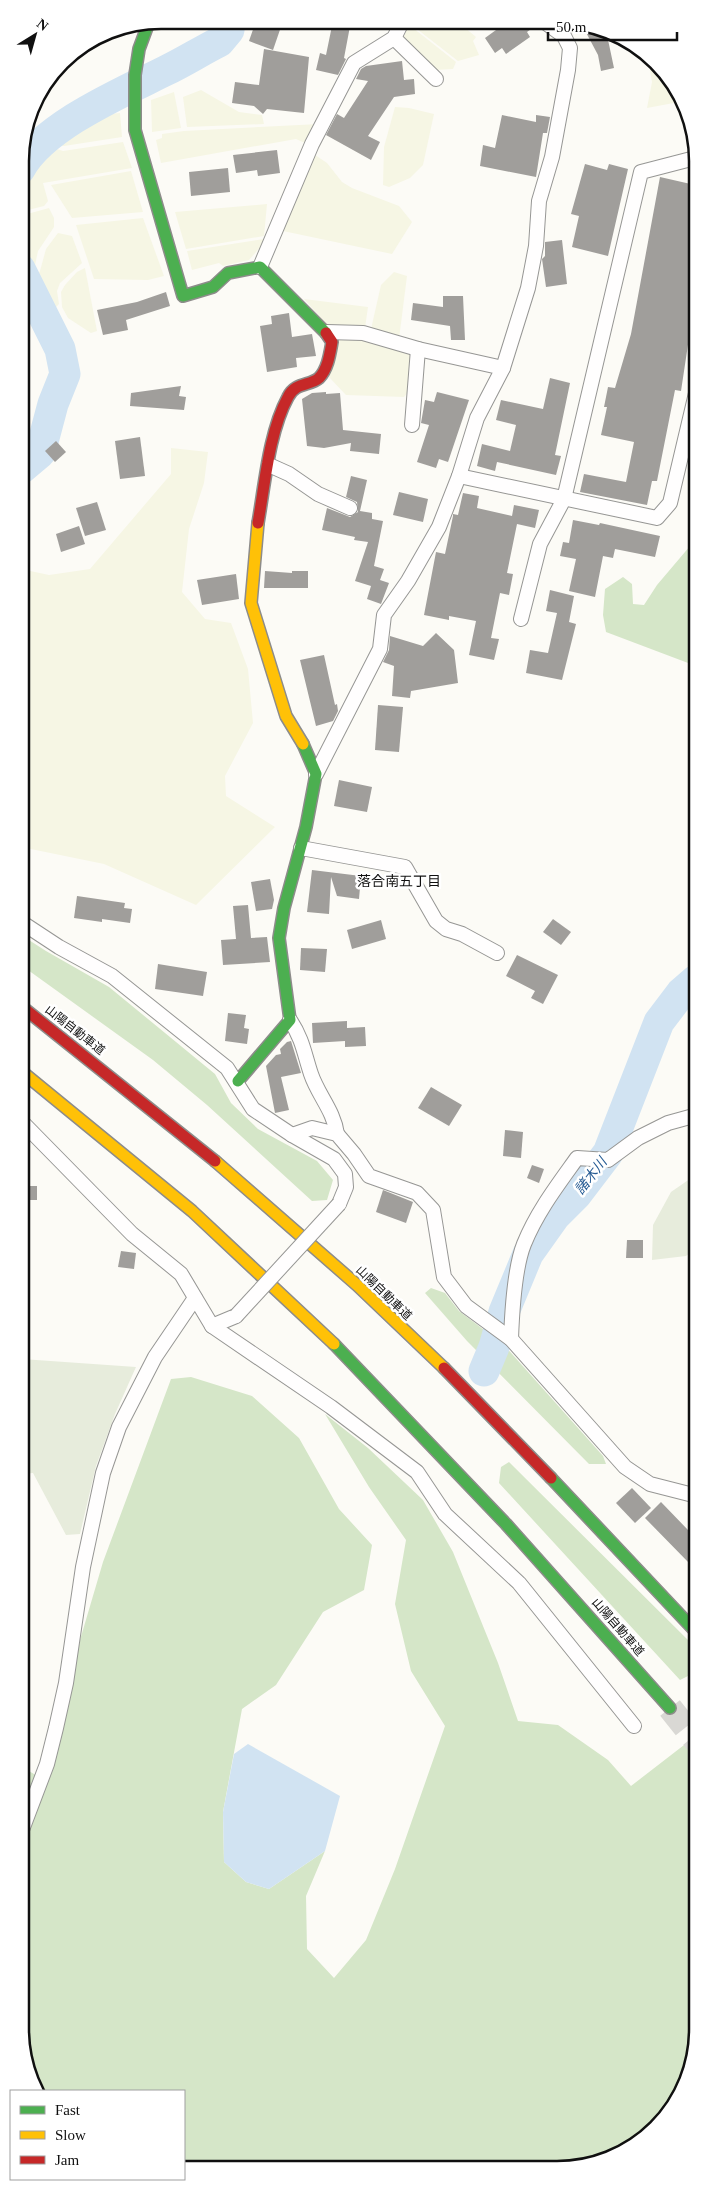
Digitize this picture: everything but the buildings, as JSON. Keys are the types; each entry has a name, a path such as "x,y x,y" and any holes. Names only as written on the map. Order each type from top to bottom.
{"main road":[{"path":"146,30 139,49 135,75 135,130 183,296 214,287 228,273 260,267 327,332 332,342 327,365 319,378 301,384 289,394 278,417 257,527 251,603 286,716 306,749 316,774 316,781 301,848 284,908 279,938 290,1020 238,1081"},
{"name":"山陽自動車道","path":"29,1012 126,1087 246,1185 358,1287 463,1388 689,1625"},
{"name":"山陽自動車道","path":"29,1077 102,1135 215,1231 317,1329 510,1528 670,1708"}],"street":[{"path":"260,267 312,144 354,62 394,38 398,29"},
{"path":"316,774 380,649 384,614 408,581 439,527 459,476 477,418 503,368 528,288 536,246 539,202 552,156 568,70 570,48 564,36 555,29"},
{"path":"394,38 436,79"},
{"path":"521,620 540,544 564,499 641,172 689,160"},
{"path":"327,332 363,333 503,368"},
{"path":"412,425 418,348"},
{"path":"459,476 657,518 670,504 689,423"},
{"path":"269,465 289,474 318,494 350,508"},
{"path":"301,848 406,868 436,921 446,929 462,934 497,953"},
{"path":"29,927 59,947 112,976 227,1068 238,1081 253,1109 292,1135 334,1159 345,1174 346,1187 338,1204 236,1316 212,1326"},
{"path":"290,1020 301,1037 311,1075 335,1120 337,1134 369,1176 417,1194 433,1210 444,1277 466,1306 510,1340 625,1467 650,1484 689,1494"},
{"path":"510,1340 513,1301 523,1245 541,1209 577,1158 608,1160 638,1138 668,1122 689,1117"},
{"path":"292,1135 312,1128 337,1134"},
{"path":"29,1129 132,1234 181,1274 212,1326 331,1407 417,1472 444,1514 519,1583 634,1726"},
{"path":"29,1812 48,1764 66,1683 83,1567 103,1473 119,1427 155,1357 195,1298"}],"green space":[{"path":"406,29 414,29 456,62 453,69 435,70 403,40"},
{"path":"417,29 466,29 476,37 473,41 479,55 458,61"},
{"path":"649,65 662,80 676,103 647,108 652,82"},
{"path":"201,90 239,112 262,115 264,124 187,127 183,97"},
{"path":"174,92 181,128 152,132 151,100"},
{"path":"395,107 434,114 423,165 410,178 389,187 383,185 384,147"},
{"path":"120,113 122,137 64,146 55,145 99,115"},
{"path":"319,124 307,144 296,139 161,163 156,140 162,138 162,134 184,131"},
{"path":"123,142 132,168 43,183 48,201 44,206 29,210 29,170 36,160 51,147 63,151"},
{"path":"315,155 327,163 342,182 352,188 399,206 412,222 392,254 283,231"},
{"path":"131,171 143,212 72,218 51,185"},
{"path":"267,204 264,236 186,249 175,212"},
{"path":"49,208 54,218 54,227 38,251 34,270 29,271 29,214"},
{"path":"143,218 164,276 148,280 94,279 76,225"},
{"path":"58,233 72,236 82,263 60,283 57,291 59,304 56,307 35,286 35,280 40,271 46,249"},
{"path":"264,239 264,243 249,260 223,266 219,263 192,270 187,251"},
{"path":"85,268 97,331 91,333 68,318 62,307 61,292 65,285 77,272"},
{"path":"394,272 407,276 399,339 371,329 381,285"},
{"path":"304,299 368,307 365,328 327,325"},
{"path":"338,339 362,339 411,352 408,392 404,397 346,395 329,377"},
{"path":"171,448 208,452 204,483 189,529 182,592 205,619 231,623 248,669 253,723 225,776 226,796 275,827 196,905 104,864 29,849 29,571 49,575 90,569 171,474"},
{"path":"689,547 689,663 606,632 603,615 605,589 623,577 632,584 633,604 644,605 657,585"},
{"path":"29,940 109,987 215,1074 231,1103 258,1129 317,1161 333,1180 327,1200 312,1201 207,1105 153,1060 29,971"},
{"path":"689,1180 689,1254 686,1256 652,1260 653,1225 671,1192"},
{"path":"431,1288 445,1293 459,1311 504,1345 603,1456 606,1464 589,1464 467,1341 425,1293"},
{"path":"29,1359 136,1367 115,1414 96,1466 80,1534 66,1535 33,1473 29,1473"},
{"path":"191,1377 252,1396 299,1438 339,1509 372,1545 364,1590 323,1612 276,1685 242,1709 223,1812 224,1862 246,1882 269,1889 325,1851 306,1896 307,1949 334,1978 366,1940 395,1869 445,1726 411,1671 395,1604 406,1540 369,1487 325,1414 368,1448 423,1500 453,1552 498,1663 518,1721 558,1725 608,1760 631,1786 689,1741 688,2046 679,2080 667,2103 638,2134 623,2144 583,2159 557,2161 185,2161 185,2090 44,2090 33,2063 29,2038 29,1771 46,1781 65,1720 80,1640 103,1562 171,1379"},
{"path":"509,1462 689,1641 689,1676 680,1680 499,1483 501,1467"}],"water":[{"path":"248,1744 340,1796 325,1851 269,1889 246,1882 224,1862 223,1812 234,1754"}],"waterway":[{"path":"29,156 46,138 85,112 219,42 229,29"},
{"path":"29,287 60,349 65,374 53,404 40,453 29,462"},
{"name":"諸木川","path":"484,1371 494,1347 504,1312 528,1254 555,1216 576,1195 608,1153 659,1022 681,993 689,986"}],"tunnel":[{"path":"670,1708 689,1732"}],"traffic: fast":[{"path":"146,30 139,49 135,75 135,130 183,296 213,287 228,273 260,267 326,333"},
{"path":"238,1081 290,1020 279,938 284,908 306,827 316,774 303,744"},
{"path":"334,1344 506,1524 670,1708"},
{"path":"551,1478 689,1625"}],"traffic: slow":[{"path":"258,523 251,603 286,716 303,744"},
{"path":"29,1078 192,1211 334,1344"},
{"path":"215,1161 357,1285 444,1368"}],"traffic: jam":[{"path":"258,523 268,458 276,426 291,392 319,378 325,370 332,342 326,333"},
{"path":"29,1012 215,1161"},
{"path":"444,1368 551,1478"}],"district":[{"name":"落合南五丁目","path":"399,881"}]}
